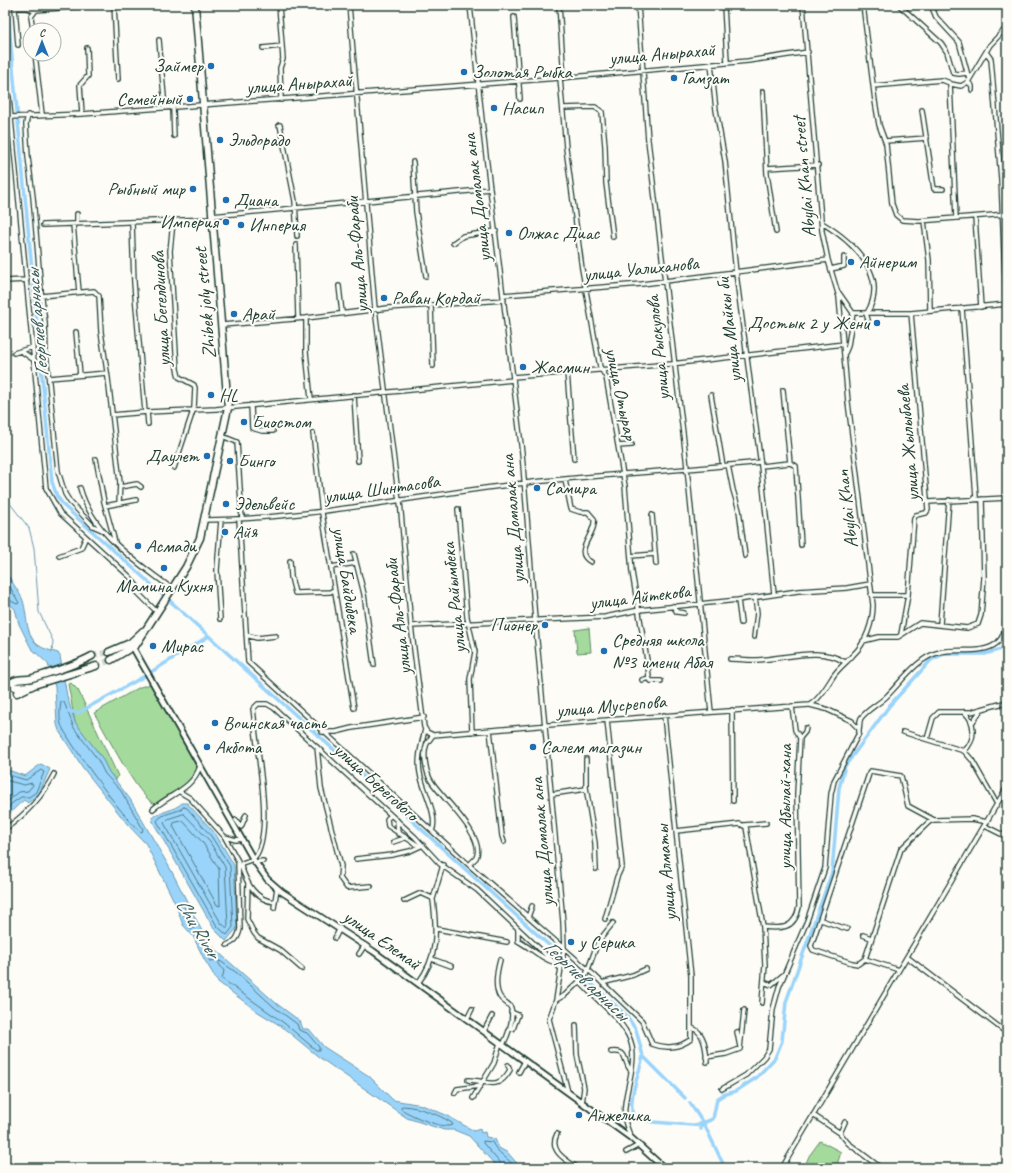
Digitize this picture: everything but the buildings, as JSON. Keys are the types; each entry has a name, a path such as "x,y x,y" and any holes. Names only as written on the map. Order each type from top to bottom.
{"highway":[{"name":"Zhibek joly street","path":"131,645 149,625 171,588 186,567 200,538 228,408 195,5"},
{"path":"109,652 131,645"},
{"path":"111,660 131,645"},
{"path":"92,656 76,665 15,683 34,685 96,666"}],"street":[{"path":"32,22 31,17 36,5"},
{"path":"18,45 16,6 35,10 64,6 95,5"},
{"path":"114,5 118,79"},
{"path":"279,5 283,59 280,68 281,100"},
{"name":"улица Аль-Фараби","path":"349,5 375,309 399,501 411,626 424,717 425,730 419,758 420,773 431,808 434,824 432,831"},
{"name":"улица Домалак ана","path":"470,5 524,483 534,619 546,725 563,922 563,951 560,968"},
{"name":"улица Отырар","path":"559,5 563,108 567,156 585,289 601,369 606,378 623,475 631,556 649,678"},
{"name":"улица Рыскулова","path":"638,5 644,70 646,128 687,469 710,688 711,712"},
{"path":"724,5 727,62"},
{"name":"Abylai Khan street","path":"804,5 822,223 830,269 838,292 844,344"},
{"path":"863,5 873,86 879,125 885,141 894,211 902,220 924,221 1007,214"},
{"path":"899,5 941,43 947,52 953,73 967,73"},
{"path":"931,5 936,17 959,42 968,80 972,86 972,90"},
{"path":"514,17 520,99"},
{"path":"873,86 942,80 952,85 961,86 968,80 986,52 1007,27"},
{"path":"159,40 165,108"},
{"path":"263,48 282,46"},
{"path":"82,114 80,85 88,76 87,48"},
{"name":"улица Анырахай","path":"11,117 42,114 82,114 173,108 518,82 711,64 808,52"},
{"path":"986,52 991,59 1002,215 1007,326"},
{"path":"36,62 42,114"},
{"name":"улица Майкы би","path":"711,64 716,110 725,160 736,273 760,464 774,594"},
{"path":"952,85 956,218"},
{"path":"5,91 9,97 46,488 55,508 130,577 137,586 136,592 157,612"},
{"path":"763,91 767,168 776,232"},
{"path":"173,108 174,136"},
{"path":"563,108 595,108 602,112 606,183 613,237"},
{"path":"922,110 934,189 942,189"},
{"path":"27,115 26,124 56,456 62,484 67,498 74,508 93,526 102,530"},
{"path":"279,125 293,194 297,236"},
{"path":"885,141 927,138"},
{"path":"413,162 415,197 426,276"},
{"path":"767,168 818,165"},
{"path":"43,225 173,222 294,208 490,189"},
{"path":"77,214 75,224 79,292"},
{"path":"975,216 981,307"},
{"path":"924,221 929,260 930,311"},
{"name":"улица Бегелдинова","path":"173,222 170,252 177,369 178,377 194,386 193,410"},
{"path":"132,223 137,330 148,424"},
{"path":"822,223 851,243 861,254 872,276 875,288 867,313 868,320"},
{"path":"453,243 463,236 496,231"},
{"path":"296,245 298,318"},
{"path":"830,269 844,266 844,257"},
{"name":"улица Уалиханова","path":"222,325 306,318 375,309 504,298 664,281 736,273 828,260"},
{"path":"5,281 27,280"},
{"path":"339,286 342,313"},
{"path":"41,296 94,291 99,296 101,332 120,487 119,503"},
{"path":"838,292 853,313 848,348 845,353"},
{"path":"853,313 911,313 1006,304"},
{"path":"431,305 433,366"},
{"path":"962,308 976,497 973,500"},
{"name":"улица Жылыбаева","path":"901,634 908,595 914,518 916,515 927,512 928,502 911,313"},
{"path":"306,318 306,352 311,400"},
{"path":"76,332 80,376"},
{"path":"112,415 228,408 311,400 567,372 675,364 844,344"},
{"name":"Abylai Khan","path":"844,344 848,402 873,615 863,641 855,653 845,662"},
{"path":"14,353 33,347"},
{"path":"21,351 34,360"},
{"path":"567,372 574,459"},
{"path":"49,378 107,373"},
{"path":"783,390 790,463 795,465 796,468 801,545"},
{"path":"711,394 723,466"},
{"path":"354,395 358,461"},
{"path":"252,405 252,428 262,431 272,431"},
{"path":"174,468 193,410"},
{"name":"улица Байдибека","path":"313,433 322,512 354,708"},
{"path":"222,436 237,442 248,662 322,732 528,917 563,951"},
{"path":"618,446 632,446"},
{"path":"96,459 105,506 115,543"},
{"name":"улица Шинтасова","path":"203,520 240,519 322,512 524,483 728,465 790,463"},
{"path":"728,465 732,490 739,510 745,556"},
{"path":"120,487 137,484 140,480"},
{"path":"565,480 571,508 580,512 588,512 594,519 594,530 585,541 584,554 586,559 591,562"},
{"path":"137,484 141,487"},
{"path":"80,488 88,510 102,530 126,554 171,588"},
{"path":"928,502 1007,498"},
{"path":"863,641 879,637 898,637 920,624 940,624 972,628 978,624 981,615 984,561 982,499"},
{"path":"105,506 136,500"},
{"path":"940,624 949,500"},
{"name":"улица Райымбека","path":"458,509 462,536 463,579 469,623 475,652 470,679 472,732"},
{"path":"652,515 656,564"},
{"path":"220,619 217,570 221,520"},
{"path":"58,556 71,550 81,548 86,537"},
{"path":"126,554 129,550"},
{"name":"улица Байдибека","path":"354,554 364,594 374,665"},
{"path":"631,556 655,554"},
{"path":"290,561 291,577 295,594 330,592 334,590"},
{"path":"331,567 356,563"},
{"name":"улица Айтекова","path":"411,626 534,619 605,617 639,610 870,584"},
{"path":"871,595 908,595"},
{"path":"754,638 757,613 755,597"},
{"path":"738,600 741,623"},
{"path":"673,606 677,612 684,613"},
{"path":"722,1089 746,1075 764,1057 769,1049 773,1009 784,974 807,922 823,876 834,781 856,739 859,729 859,722 864,714 886,697 916,666 930,656 945,651 983,648 998,642 1004,633 1007,612"},
{"path":"246,634 257,638 276,636"},
{"name":"улица Елемай","path":"131,645 241,839 267,879 277,888 365,945 525,1060 639,1144 664,1168"},
{"path":"730,659 754,660 790,656 824,655 834,656 845,662 810,705"},
{"path":"642,680 649,678 651,681 661,681"},
{"path":"927,739 935,715 945,711 964,712 981,710 1007,702"},
{"name":"улица Берегового","path":"254,860 259,846 263,822 261,779 253,709 258,704 267,704 274,708 398,820 421,846 443,865 477,890 560,968"},
{"path":"792,706 810,705 826,709 851,721 859,722"},
{"name":"улица Мусрепова","path":"433,736 664,715 792,706"},
{"name":"улица Абылай-хана","path":"762,927 787,927 793,923 798,914 800,881 797,794 800,738 795,730 792,706"},
{"path":"732,710 733,801"},
{"path":"972,723 981,710"},
{"path":"964,712 972,723 973,737 970,744 964,750"},
{"name":"улица Алматы","path":"563,951 602,982 642,1021 652,1044 665,1047 680,1046 691,1039 691,976 664,715"},
{"path":"322,732 336,732 352,728 424,717"},
{"path":"605,919 617,877 622,866 606,720"},
{"path":"851,721 859,729"},
{"path":"800,738 805,732 806,728"},
{"path":"425,730 433,736 426,745 427,769 430,780 465,822 473,836 476,858 469,865"},
{"path":"490,730 502,836 504,842"},
{"path":"903,732 964,750 972,760 997,804"},
{"path":"317,747 321,788 341,866 340,878 347,888 371,886"},
{"path":"586,759 586,789 595,843 596,869"},
{"path":"153,809 161,802 180,792 195,778 200,766"},
{"path":"934,820 908,806 901,776 870,771 811,946 813,950 852,963 861,963 865,959 901,849 929,822 934,820 972,819 986,824 1003,835 1007,833"},
{"path":"5,829 39,799 46,790 54,774"},
{"path":"782,1168 1007,787"},
{"path":"552,794 586,789"},
{"path":"180,792 195,803 224,836 238,861 240,929 239,936 227,945"},
{"path":"236,820 241,827 246,815"},
{"path":"391,815 387,819 388,826 398,834 421,846"},
{"path":"398,820 398,834"},
{"path":"676,831 766,823"},
{"name":"улица Абылай-хана","path":"744,825 746,827 762,927 765,966 762,1002"},
{"path":"224,836 235,840"},
{"path":"393,842 406,838"},
{"path":"228,843 241,839"},
{"name":"улица Берегового","path":"356,859 392,855 410,851 421,846"},
{"path":"263,861 254,860 242,863 241,866 248,883 261,899 275,902"},
{"path":"418,983 429,968 432,959 437,929 432,899 443,865"},
{"path":"248,883 247,919 254,933 258,938 280,950 302,969"},
{"path":"274,908 277,888"},
{"path":"421,893 422,888"},
{"path":"421,893 432,899"},
{"path":"404,901 421,893"},
{"path":"528,917 532,906"},
{"path":"821,920 847,929"},
{"path":"556,1000 565,995 586,975 598,942 613,923"},
{"path":"334,938 340,928"},
{"path":"437,929 507,942"},
{"name":"улица Берегового","path":"518,929 517,942 529,946 547,960 553,962"},
{"path":"863,935 871,938"},
{"path":"359,954 365,945"},
{"path":"907,957 1007,1033"},
{"path":"432,959 452,966"},
{"path":"865,959 899,970"},
{"path":"473,1098 494,1063 509,1028 511,1012 509,1005 502,999 498,992 497,974 500,960"},
{"path":"560,968 556,1000 549,1019 569,1093"},
{"path":"602,982 633,975 646,969"},
{"path":"764,982 771,985 784,974"},
{"path":"580,981 590,994 618,1019 630,1040 632,1059 625,1100 625,1120 631,1138"},
{"path":"467,1019 472,1009"},
{"path":"740,1049 744,1010"},
{"path":"509,1028 513,1029 516,1025 518,1015 511,1012"},
{"path":"484,1031 492,1016"},
{"path":"576,1025 577,1054 584,1088 582,1103"},
{"path":"692,1028 700,1032 707,1062"},
{"path":"737,1032 740,1049"},
{"path":"706,1057 726,1054 740,1049"},
{"path":"611,1052 620,1051 623,1053 631,1071"},
{"path":"519,1072 525,1060"},
{"path":"468,1080 490,1084 497,1083 510,1070 508,1065"},
{"path":"455,1093 457,1090 480,1086"},
{"path":"813,1115 840,1133 848,1143 880,1168"},
{"path":"840,1133 845,1122"},
{"path":"557,1134 554,1139 554,1147 558,1154 578,1168"},
{"path":"626,1152 639,1144"}],"green space":[{"path":"589,628 591,652 577,653 575,630"},
{"path":"71,683 78,690 118,776 116,780 109,772 102,758 75,722 68,684"},
{"path":"151,684 197,768 197,773 180,791 162,799 155,804 140,790 131,777 94,713 140,687"},
{"path":"820,1141 841,1152 836,1168 804,1168 809,1156"}],"water":[{"name":"Chu River","path":"5,572 22,598 30,635 38,645 58,653 60,656 67,696 75,722 102,758 109,772 130,799 171,870 208,943 277,1004 300,1021 303,1029 309,1029 324,1047 369,1076 393,1100 422,1105 446,1115 474,1131 480,1129 481,1133 485,1132 486,1137 495,1139 499,1148 508,1153 521,1168 498,1168 469,1136 454,1130 444,1130 407,1118 320,1058 281,1026 258,1012 218,982 204,959 193,936 183,925 175,903 146,844 128,825 83,768 59,731 57,724 55,687 48,664 31,648 19,624 15,609 5,600"},
{"path":"41,764 50,769 39,794 28,803 24,800 5,818 5,769 25,776"},
{"path":"182,803 187,803 215,833 234,865 237,928 226,941 214,929 153,822 152,817"}],"waterway":[{"name":"Георгиев арнасы","path":"7,5 52,482 57,496 64,506 162,594"},
{"path":"5,497 29,528 34,548 39,612 53,641 52,652"},
{"path":"169,600 627,1016 636,1030 643,1056 685,1098"},
{"path":"68,711 78,713 143,677 209,636"},
{"path":"701,1129 700,1124 713,1119 717,1099 723,1095 736,1091 756,1078 775,1058 782,1041 786,1002 832,872 839,788 845,766 890,705 931,660 944,654 985,654 1001,649 1007,641"},
{"path":"643,1056 633,1094 633,1117 653,1122 705,1126"},
{"name":"Георгиев арнасы","path":"690,1103 705,1126 725,1168"}],"tunnel":[{"path":"92,656 109,652"},
{"path":"96,666 111,660"},
{"path":"5,679 11,677"},
{"path":"5,685 12,682"},
{"path":"5,691 15,687"},
{"path":"5,697 17,693"}],"place":[{"name":"Займер","path":"211,66"},
{"name":"Золотая Рыбка","path":"464,72"},
{"name":"Гамзат","path":"674,78"},
{"name":"Семейный","path":"190,99"},
{"name":"Насип","path":"494,108"},
{"name":"Эльдорадо","path":"220,140"},
{"name":"Рыбный мир","path":"193,189"},
{"name":"Диана","path":"226,200"},
{"name":"Империя","path":"226,222"},
{"name":"Инперия","path":"241,225"},
{"name":"Олжас Диас","path":"509,233"},
{"name":"Айнерим","path":"851,262"},
{"name":"Раван Кордай","path":"384,298"},
{"name":"Арай","path":"234,314"},
{"name":"Достык 2 у Жени","path":"877,323"},
{"name":"Жасмин","path":"523,367"},
{"name":"HL","path":"211,395"},
{"name":"Биостом","path":"244,422"},
{"name":"Даулет","path":"207,456"},
{"name":"Бинго","path":"230,461"},
{"name":"Самира","path":"537,488"},
{"name":"Эдельвейс","path":"226,504"},
{"name":"Айя","path":"225,532"},
{"name":"Асмади","path":"138,546"},
{"name":"Мамина Кухня","path":"164,568"},
{"name":"Пионер","path":"545,625"},
{"name":"Мирас","path":"153,646"},
{"name":"Средняя школа №3 имени Абая","path":"604,651"},
{"name":"Воинская часть","path":"215,723"},
{"name":"Акбота","path":"207,747"},
{"name":"Салем магазин","path":"533,747"},
{"name":"у Серика","path":"571,942"},
{"name":"Анжелика","path":"579,1115"}]}
